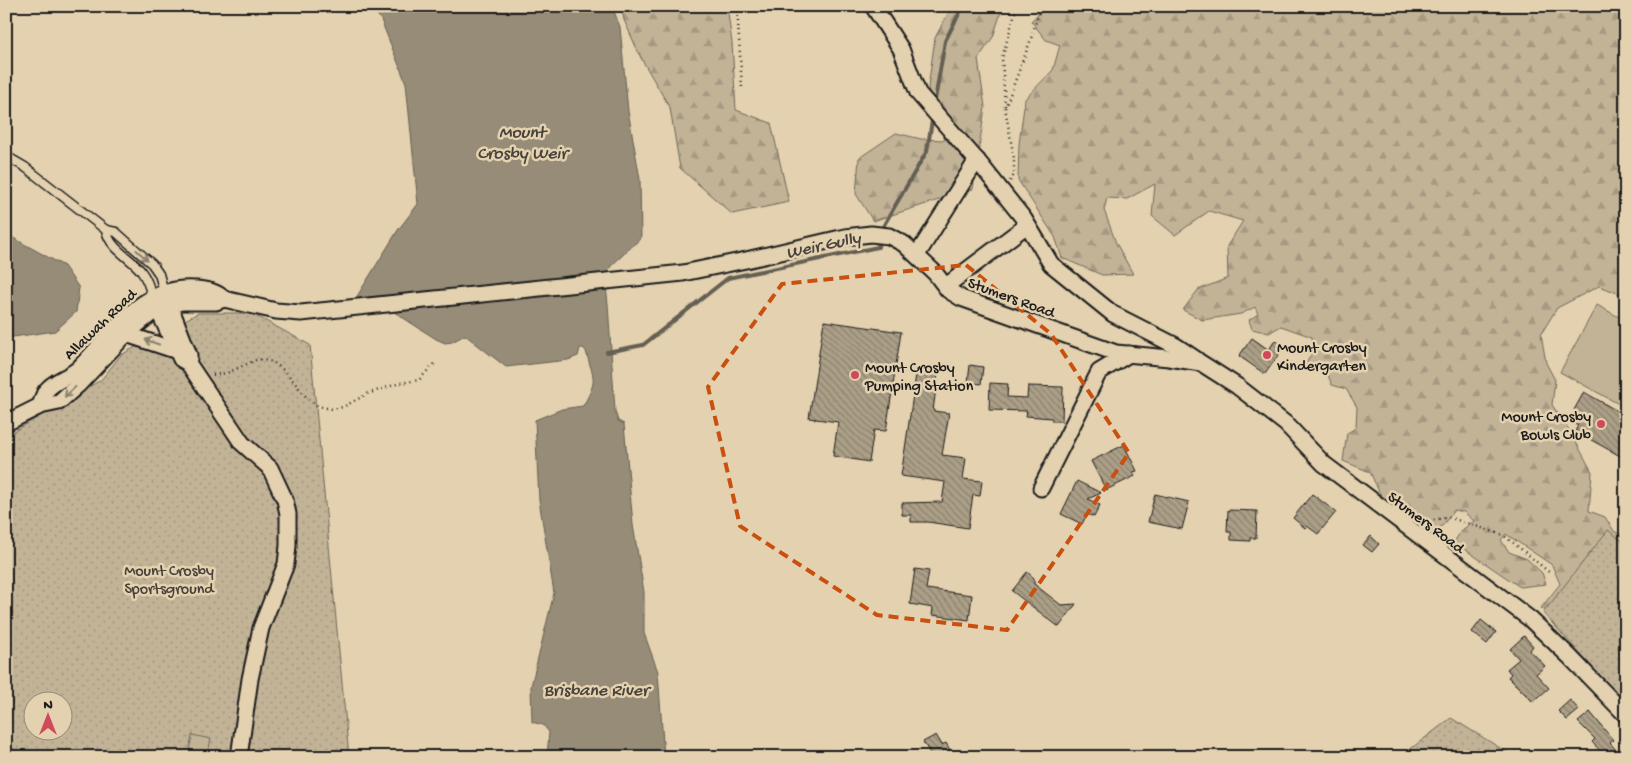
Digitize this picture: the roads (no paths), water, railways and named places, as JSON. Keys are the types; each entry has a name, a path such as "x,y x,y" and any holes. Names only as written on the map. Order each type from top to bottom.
{"street":[{"name":"Stumers Road","path":"873,6 902,49 918,93 977,160 1002,192 1027,225 1051,264 1113,314 1176,346 1237,386 1286,424 1324,464 1530,620 1569,656 1626,715"},
{"path":"917,255 977,160"},
{"path":"946,286 1027,225"},
{"name":"Stumers Road","path":"160,300 216,302 224,299 276,311 301,313 683,273 845,237 871,234 889,236 904,244 946,286 962,298 1116,353 1201,363"},
{"path":"160,300 181,359 188,363 242,443 270,468 278,482 288,514 286,564 261,628 250,679 239,757"},
{"path":"160,300 189,355 188,363"},
{"name":"Allawah Road","path":"6,423 40,406 54,404 68,394 160,300"},
{"name":"Allawah Road","path":"40,406 46,392 79,369 140,304 160,300"},
{"path":"126,334 177,351"},
{"path":"1041,488 1099,372 1129,354"}],"lane":[{"path":"6,156 25,167 106,230 116,232 152,264 159,274 160,300"},
{"path":"106,230 108,240 141,271 160,300"}],"water":[{"path":"372,6 612,6 620,27 628,111 640,179 641,238 611,266 605,278 615,411 618,421 624,424 633,525 644,592 644,633 658,672 664,757 547,757 549,732 543,725 532,722 531,686 554,593 539,500 535,420 562,409 583,406 593,384 586,351 580,348 578,356 568,360 506,367 465,335 452,342 445,343 391,310 358,303 356,298 398,230 418,204 406,83 381,20"},
{"path":"6,234 64,266 79,288 76,312 55,331 6,338"}],"waterway":[{"name":"Weir Gully","path":"934,106 945,41 963,6"},
{"name":"Weir Gully","path":"881,230 927,151 933,115"},
{"name":"Weir Gully","path":"607,352 643,345 728,278 878,247 879,240"}],"place":[{"name":"Mount Crosby Kindergarten","path":"1267,355"},
{"name":"Mount Crosby Pumping Station","path":"855,375"},
{"name":"Mount Crosby Bowls Club","path":"1601,424"}],"water label":[{"name":"Mount Crosby Weir","path":"522,141"},
{"name":"Brisbane River","path":"596,689"}],"park label":[{"name":"Mount Crosby Sportsground","path":"169,578"}]}
